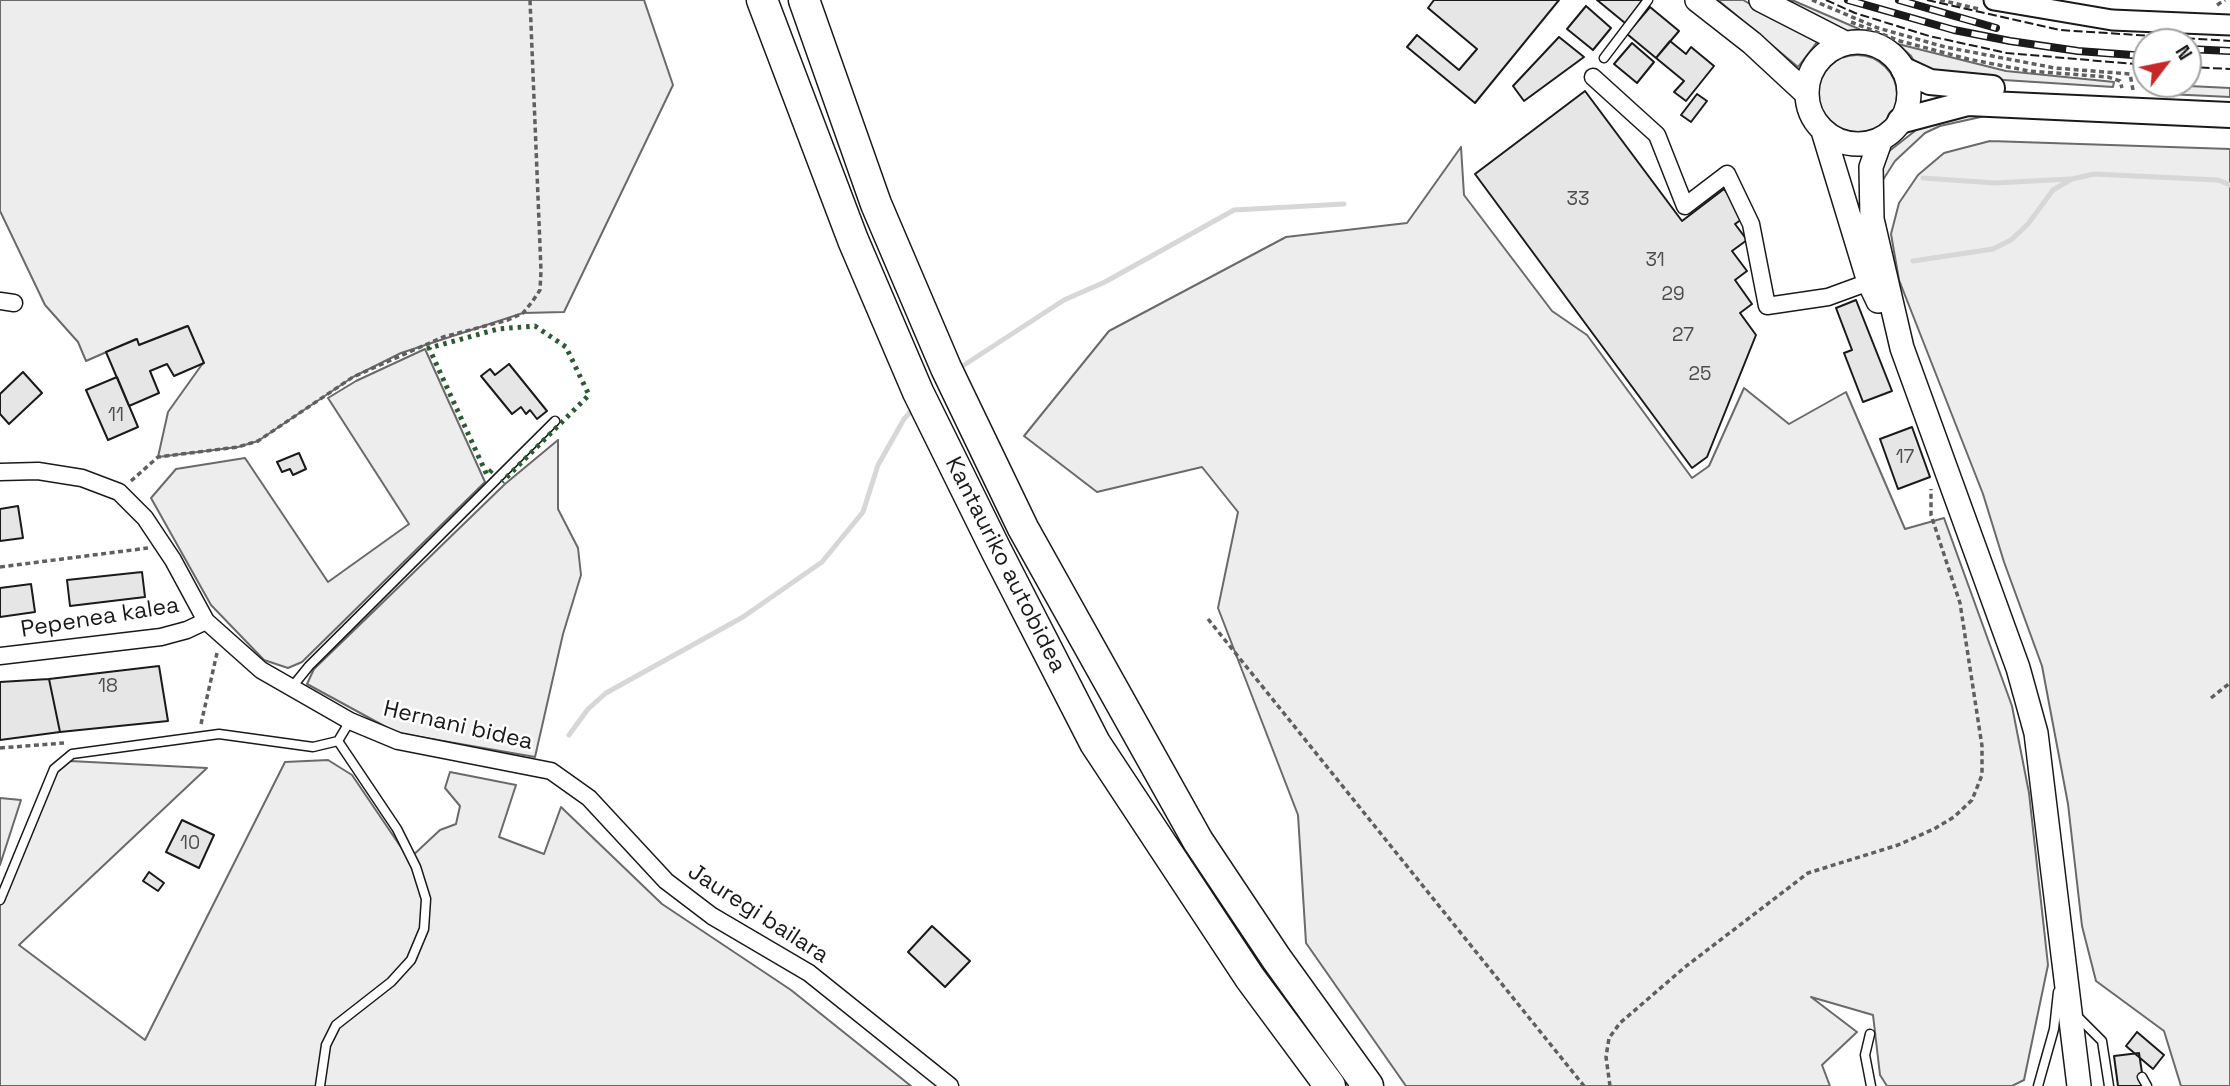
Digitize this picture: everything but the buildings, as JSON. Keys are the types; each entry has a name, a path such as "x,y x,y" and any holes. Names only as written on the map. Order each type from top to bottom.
{"highway":[{"name":"Kantauriko autobidea","path":"762,0 853,240 918,392 1095,743 1250,978 1330,1086"},
{"name":"Kantauriko autobidea","path":"804,0 887,230 946,368 1023,528 1198,841 1276,958 1368,1086"}],"main road":[{"path":"1698,0 1807,94"},
{"path":"1761,0 1844,43"},
{"path":"1881,138 1853,144 1837,140 1823,131 1813,118 1807,94 1811,70 1821,57 1844,43 1859,41 1885,49 1904,71 1930,82 1961,88 2230,101"},
{"path":"1902,348 1872,219 1871,167 1881,138 1900,121 1909,98 1904,71"},
{"path":"1900,121 1968,103 2230,115"},
{"path":"1823,131 1869,282 1902,348 2018,668 2036,733 2079,1086"}],"street":[{"path":"1994,0 2112,20 2230,25"},
{"path":"1594,77 1657,135 1685,206 1727,174 1751,224 1767,306 1828,297 1869,282"},
{"name":"Hernani bidea","path":"0,472 38,471 82,478 119,492 145,518 173,560 206,621 261,670 349,721 398,741 551,771"},
{"name":"Pepenea kalea","path":"0,656 161,637 206,621"},
{"name":"Jauregi bailara","path":"551,771 589,798 666,881 712,916 809,973 950,1086"}],"lane":[{"path":"1604,58 1648,0"},
{"path":"292,687 309,666 555,421"},
{"path":"0,900 54,769 72,754 219,734 295,747 313,747 338,741 349,721"},
{"path":"320,1086 326,1045 336,1025 391,982 411,960 425,929 426,899 416,867 397,829 338,741"},
{"path":"2038,1086 2054,1029 2062,961"},
{"path":"2068,1007 2102,1041 2109,1086"},
{"path":"1870,1034 1865,1055 1871,1086"},
{"path":"2142,1077 2147,1086"}],"path":[{"path":"119,492 158,457 238,447 258,441 353,377 443,337 508,320 523,313 540,290 541,271 530,0"},
{"path":"1811,0 1878,28 1945,47 2055,68 2130,74 2132,82"},
{"path":"1840,17 1900,41 1955,56 2029,71 2108,77 2120,81 2122,88"},
{"path":"1610,1086 1606,1057 1609,1038 1620,1023 1685,967 1808,873 1898,845 1934,830 1954,817 1972,800 1982,775 1982,746 1960,603 1929,502 1932,484 1944,463"},
{"path":"0,567 152,548 135,529 145,518"},
{"path":"1208,619 1584,1086"},
{"path":"201,727 217,651"},
{"path":"2211,698 2230,683"},
{"path":"0,748 69,743"}],"shaded area":[{"path":"0,0 644,0 673,85 564,312 523,313 401,353 353,377 258,441 238,447 158,457 168,412 203,363 187,326 139,345 136,339 86,361 78,342 45,305 0,211"},
{"path":"1718,0 1743,0 1817,42 1798,67"},
{"path":"1791,0 1859,29 1847,32 1795,8"},
{"path":"1898,44 2006,71 2114,82 2113,87 1988,79 1919,70 1911,56"},
{"path":"1849,55 1865,55 1886,66 1897,87 1897,103 1886,124 1865,135 1849,135 1835,129 1823,117 1817,103 1817,87 1823,73 1835,61"},
{"path":"2202,87 2230,88 2230,97 2202,96"},
{"path":"1938,113 1994,114 1940,126 1925,133 1895,161 1881,183 1881,171 1888,152"},
{"path":"1990,141 2230,149 2230,1086 2181,1086 2164,1031 2096,981 2082,926 2068,804 2042,666 2004,562 1983,494 1899,280 1891,234 1899,203 1918,175 1944,153"},
{"path":"1461,147 1464,195 1552,311 1587,335 1692,478 1709,466 1744,388 1789,424 1846,392 1905,529 1944,518 2012,706 2029,793 2048,965 2024,1080 2012,1086 1887,1086 1880,1075 1873,1015 1811,997 1857,1032 1822,1065 1830,1086 1406,1086 1306,943 1298,815 1218,608 1238,512 1202,467 1097,492 1024,436 1109,331 1286,237 1407,223"},
{"path":"425,349 485,482 302,662 288,668 264,660 211,605 151,498 176,469 245,458 328,582 409,524 328,398 356,381"},
{"path":"558,440 558,509 578,548 581,575 563,634 535,757 397,733 307,684 314,669 505,484"},
{"path":"328,760 352,775 409,859 440,830 456,824 460,806 445,788 450,772 516,785 499,837 544,854 561,807 662,904 791,990 911,1086 0,1086 0,900 54,769 70,761 207,768 19,945 145,1040 285,762"},
{"path":"0,798 21,800 0,865"}],"waterway":[{"path":"1913,261 1993,249 2011,240 2028,224 2053,190 2072,179 2094,174 2218,180 2230,185"},
{"path":"1923,178 1995,183 2070,179"},
{"path":"958,369 1064,300 1105,282 1234,210 1344,204"},
{"path":"569,735 588,709 606,693 743,617 822,562 863,512 878,465 904,419 914,408"}],"railway":[{"path":"1848,0 1954,30 2010,41 2078,51 2132,55"},
{"path":"1899,0 1996,28"},
{"path":"2202,50 2230,51"}],"hedge":[{"path":"492,470 487,475 429,348 498,329 535,326 566,347 589,395 502,482"}],"fence":[{"path":"1826,0 1855,13 1929,36 2007,53 2132,64"},
{"path":"1927,0 2060,30 2230,41"},
{"path":"2202,68 2230,69"}]}
